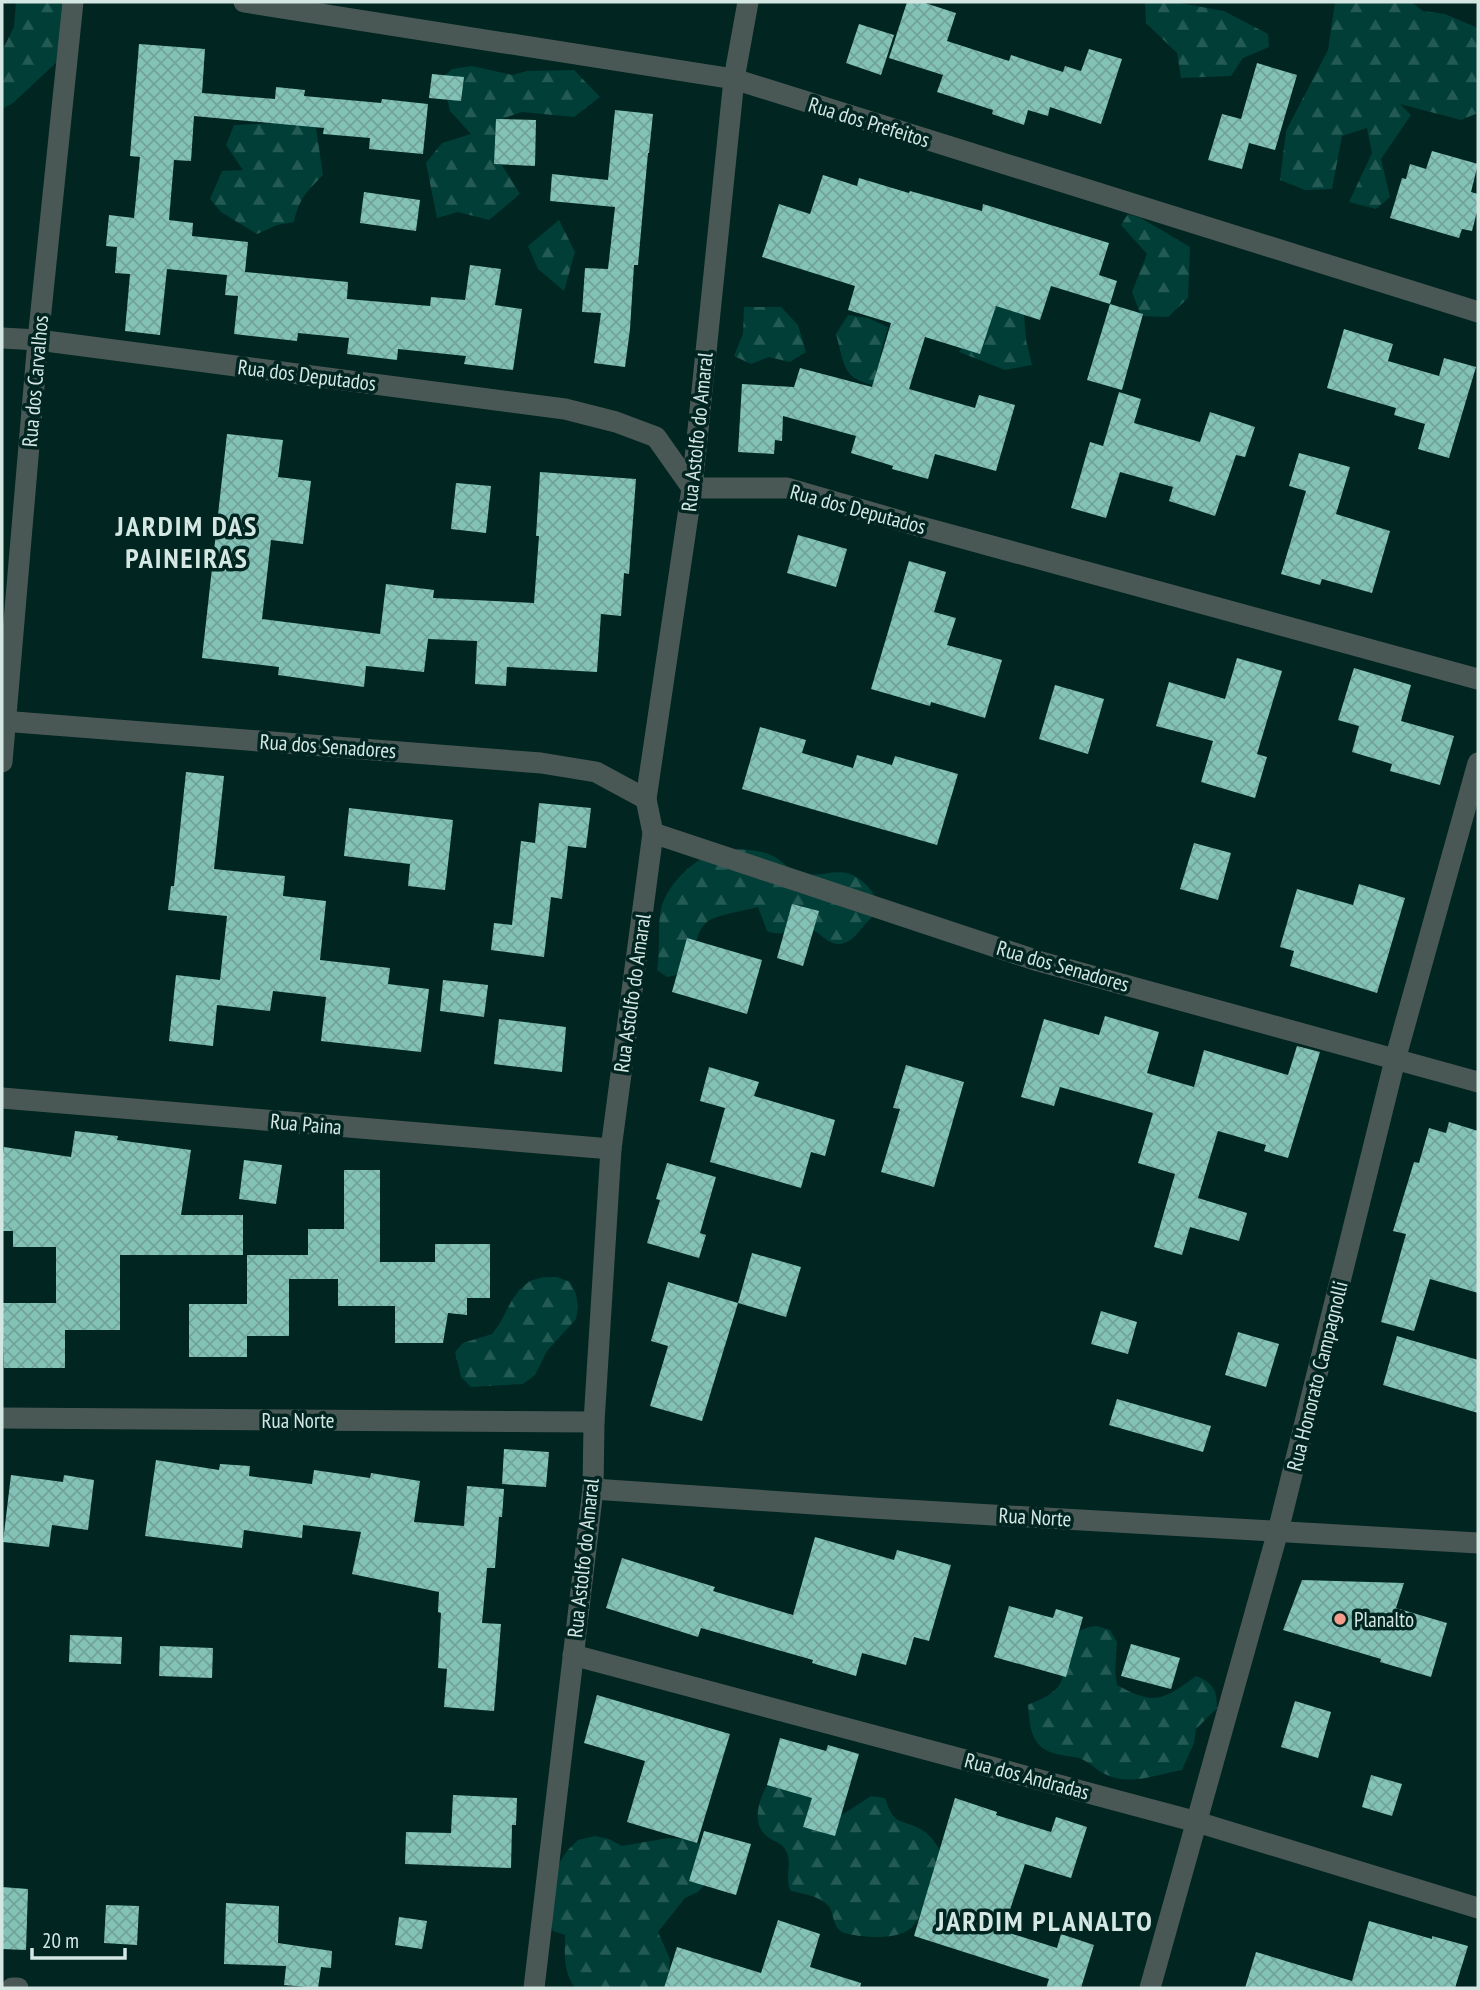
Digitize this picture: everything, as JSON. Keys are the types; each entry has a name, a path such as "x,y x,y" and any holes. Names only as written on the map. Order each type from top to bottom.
{"street":[{"name":"Rua dos Carvalhos","path":"2,762 38,340 73,2"},
{"name":"Rua dos Prefeitos","path":"244,2 734,79 1478,312"},
{"name":"Rua Astolfo do Amaral","path":"534,1988 593,1489 594,1422 611,1149 653,833 646,800 692,488 734,79 748,2"},
{"name":"Rua dos Deputados","path":"2,338 38,340 565,409 616,422 656,437 692,488 787,488 1478,679"},
{"name":"Rua dos Senadores","path":"4,721 541,762 596,772 646,800"},
{"name":"Rua Honorato Campagnolli","path":"1150,1988 1278,1531 1395,1060 1478,763"},
{"name":"Rua dos Senadores","path":"653,833 1038,961 1478,1082"},
{"name":"Rua Paina","path":"2,1098 611,1149"},
{"name":"Rua Norte","path":"2,1418 594,1422"},
{"name":"Rua Norte","path":"593,1489 1478,1543"},
{"name":"Rua dos Andradas","path":"573,1655 1197,1822 1478,1908"}],"green space":[{"path":"16,2 64,2 58,61 13,103 2,109 2,51 14,27"},
{"path":"1145,2 1174,2 1224,11 1268,34 1269,47 1243,58 1231,76 1181,78 1177,53 1146,23"},
{"path":"1335,2 1411,2 1423,11 1445,14 1478,28 1478,113 1461,120 1400,104 1411,115 1381,159 1390,197 1376,209 1349,202 1372,153 1367,128 1342,136 1332,189 1305,190 1280,180 1286,131 1328,50"},
{"path":"472,66 512,75 527,71 574,70 600,97 574,117 522,112 504,118 495,154 520,194 489,220 458,212 437,218 426,163 442,143 471,134 450,111 442,78 452,69"},
{"path":"315,121 323,175 304,196 294,222 277,225 257,234 221,212 210,199 222,171 243,170 226,145 234,125"},
{"path":"1128,214 1141,218 1190,247 1188,298 1168,317 1141,316 1132,292 1147,254 1121,225"},
{"path":"559,220 575,252 564,291 538,269 528,246"},
{"path":"998,299 1023,301 1026,340 1032,365 1005,370 959,352"},
{"path":"744,307 781,307 798,325 806,352 790,362 769,357 751,364 734,356 743,334"},
{"path":"848,315 868,318 888,327 880,356 894,375 880,386 858,380 847,370 836,334"},
{"path":"720,849 767,853 800,873 847,873 873,893 876,911 856,936 840,944 830,942 807,927 782,933 767,931 758,907 719,916 703,927 686,968 679,974 667,977 657,970 662,904 682,874 710,853"},
{"path":"557,1277 570,1282 576,1294 576,1319 547,1351 535,1375 523,1384 471,1387 461,1377 455,1352 463,1343 492,1334 520,1289 530,1281"},
{"path":"1096,1626 1110,1630 1117,1642 1117,1685 1130,1692 1150,1698 1167,1695 1196,1676 1213,1688 1217,1708 1196,1729 1194,1743 1182,1770 1144,1778 1116,1778 1079,1758 1045,1750 1036,1740 1028,1705 1057,1688 1062,1679 1064,1654 1069,1641 1081,1630"},
{"path":"767,1785 781,1786 812,1797 834,1820 871,1796 885,1798 892,1814 899,1821 928,1834 941,1852 925,1904 916,1923 907,1931 884,1937 845,1933 837,1927 827,1904 812,1896 791,1891 786,1850 764,1834 758,1821 759,1806"},
{"path":"595,1836 622,1846 668,1838 683,1839 698,1843 708,1852 708,1881 698,1892 685,1898 658,1932 670,1959 668,1988 575,1988 571,1982 566,1963 565,1935 553,1931 547,1918 551,1876 567,1851 578,1840"}],"building":[{"path":"907,2 922,2 956,13 947,41 1009,61 1011,55 1063,72 1065,66 1081,71 1089,49 1122,59 1101,124 1050,107 1048,116 1028,110 1024,125 992,114 993,110 937,92 943,75 889,58"},
{"path":"859,24 894,35 881,75 846,63"},
{"path":"139,44 205,49 202,93 275,99 276,87 305,90 304,96 428,104 423,154 369,149 370,138 323,134 324,128 194,116 191,161 174,160 169,220 193,223 192,236 248,242 245,272 348,282 347,299 430,306 431,297 465,300 470,265 501,269 495,305 522,309 513,370 464,364 466,356 398,349 397,360 347,354 349,338 298,333 297,341 234,334 238,296 225,295 227,275 167,269 160,335 125,331 130,274 115,273 117,247 106,246 109,215 134,218 140,157 130,156"},
{"path":"1257,63 1297,75 1275,150 1249,143 1242,169 1208,160 1222,114 1241,119"},
{"path":"432,74 464,77 461,101 429,98"},
{"path":"615,110 653,114 638,265 634,265 625,367 594,363 601,313 582,312 585,268 608,269 615,207 550,201 552,174 608,180"},
{"path":"496,119 536,120 535,166 494,164"},
{"path":"1432,151 1478,164 1471,192 1478,194 1478,208 1472,231 1462,229 1459,238 1390,218 1402,178 1406,179 1410,164 1426,169"},
{"path":"823,175 857,186 859,178 982,211 983,204 1109,243 1099,275 1117,281 1110,304 1051,286 1040,320 996,306 980,354 925,337 909,389 975,408 979,395 1015,405 996,471 935,454 928,479 851,453 856,436 783,416 782,441 775,440 774,454 738,452 742,384 794,387 800,368 872,387 891,323 848,310 855,286 762,257 779,204 810,214"},
{"path":"364,192 420,200 416,231 360,223"},
{"path":"1110,304 1143,314 1122,390 1087,380"},
{"path":"1344,329 1393,344 1388,361 1439,376 1444,358 1476,367 1449,458 1418,449 1425,424 1394,415 1396,408 1327,388"},
{"path":"1119,392 1141,399 1134,423 1200,442 1210,412 1255,427 1245,457 1236,455 1215,516 1169,501 1173,487 1120,472 1106,518 1071,508 1090,442 1103,446"},
{"path":"227,434 283,440 278,477 311,481 303,544 271,540 262,619 380,634 386,584 434,590 433,598 534,603 540,472 636,479 629,574 624,573 621,616 601,614 597,672 507,667 506,686 475,684 477,641 428,639 424,672 366,666 364,687 278,675 279,667 202,658"},
{"path":"1299,453 1350,467 1336,514 1390,531 1372,593 1322,579 1320,585 1281,574 1306,491 1289,486"},
{"path":"456,483 491,486 486,533 451,529"},
{"path":"798,535 847,549 836,587 787,573"},
{"path":"909,561 946,572 934,612 956,618 947,645 1002,660 985,718 931,702 930,706 871,689"},
{"path":"1237,658 1282,671 1257,754 1267,757 1255,798 1201,782 1213,741 1156,726 1169,682 1225,699"},
{"path":"1354,668 1411,685 1401,721 1454,736 1440,785 1390,771 1392,764 1352,752 1359,726 1338,720"},
{"path":"1055,685 1104,699 1088,754 1039,739"},
{"path":"760,727 806,740 802,753 853,768 857,755 892,765 895,756 958,774 937,845 742,789"},
{"path":"186,772 224,776 214,869 285,876 283,896 326,901 320,960 390,968 388,984 429,989 421,1052 321,1041 326,997 273,991 270,1011 217,1005 213,1046 169,1041 176,975 220,980 227,916 168,910 171,886 174,886"},
{"path":"539,803 591,808 586,848 568,846 562,899 551,897 544,957 491,950 494,923 512,925 521,841 535,843"},
{"path":"349,808 453,820 445,890 408,886 410,864 344,856"},
{"path":"1194,843 1231,853 1218,900 1180,889"},
{"path":"1359,884 1405,898 1377,993 1290,966 1294,951 1280,947 1297,889 1353,905"},
{"path":"792,904 819,911 803,966 777,958"},
{"path":"687,938 762,960 747,1014 672,992"},
{"path":"443,980 488,985 484,1017 440,1011"},
{"path":"1105,1016 1159,1032 1147,1073 1194,1087 1204,1050 1288,1075 1297,1046 1320,1052 1288,1158 1264,1151 1266,1145 1218,1131 1198,1198 1247,1213 1239,1241 1190,1227 1182,1255 1154,1247 1175,1174 1138,1163 1153,1113 1060,1087 1054,1106 1021,1097 1044,1019 1099,1035"},
{"path":"499,1019 566,1027 562,1072 494,1064"},
{"path":"906,1065 964,1082 934,1187 881,1172 900,1109 893,1108"},
{"path":"709,1067 759,1082 754,1096 835,1120 825,1156 811,1152 801,1188 710,1162 725,1108 700,1101"},
{"path":"1449,1122 1478,1131 1478,1293 1430,1279 1414,1331 1381,1322 1406,1234 1393,1231 1414,1162 1419,1163 1429,1128 1446,1133"},
{"path":"75,1131 191,1150 181,1215 243,1215 243,1255 120,1255 120,1330 65,1330 65,1368 4,1368 2,1303 56,1303 56,1247 13,1247 13,1231 2,1231 4,1147 71,1157"},
{"path":"244,1160 282,1165 276,1204 239,1199"},
{"path":"667,1163 716,1177 700,1233 706,1235 699,1258 647,1243 660,1200 656,1199"},
{"path":"344,1170 380,1170 380,1262 435,1262 435,1244 490,1244 490,1298 467,1298 467,1315 448,1313 443,1343 395,1343 395,1306 338,1306 338,1279 289,1279 289,1336 247,1336 247,1357 189,1357 189,1304 247,1304 247,1255 308,1255 308,1229 344,1229"},
{"path":"752,1253 801,1267 786,1317 738,1303"},
{"path":"668,1282 738,1303 702,1421 650,1406 668,1346 651,1341"},
{"path":"1101,1311 1137,1322 1128,1354 1091,1344"},
{"path":"1238,1332 1279,1344 1266,1387 1225,1375"},
{"path":"1397,1336 1478,1360 1478,1413 1383,1385"},
{"path":"1117,1399 1211,1426 1203,1452 1109,1425"},
{"path":"504,1449 549,1452 546,1487 502,1484"},
{"path":"156,1460 219,1470 220,1464 250,1466 249,1476 312,1484 314,1470 370,1478 371,1473 420,1481 414,1522 464,1526 467,1486 504,1489 495,1568 487,1568 482,1623 501,1624 494,1711 444,1707 447,1669 438,1668 441,1613 438,1612 439,1592 352,1574 361,1532 303,1525 302,1538 244,1530 242,1548 145,1536"},
{"path":"11,1475 63,1482 64,1475 94,1480 88,1530 52,1525 49,1547 3,1542"},
{"path":"815,1537 894,1560 897,1550 951,1565 929,1641 914,1637 906,1665 862,1653 856,1676 812,1663 813,1660 701,1628 698,1637 606,1608 622,1558 715,1587 713,1591 793,1615"},
{"name":"Planalto","path":"1302,1580 1404,1583 1396,1608 1447,1623 1431,1677 1283,1630"},
{"path":"1009,1606 1053,1618 1056,1609 1083,1617 1066,1677 994,1657"},
{"path":"70,1635 122,1637 121,1664 69,1662"},
{"path":"1131,1644 1180,1658 1171,1689 1121,1676"},
{"path":"160,1646 213,1648 212,1678 159,1676"},
{"path":"597,1695 730,1734 697,1843 627,1822 645,1761 584,1743"},
{"path":"1295,1701 1331,1712 1318,1758 1281,1747"},
{"path":"780,1738 826,1751 828,1745 859,1754 835,1836 803,1827 812,1798 767,1785"},
{"path":"1371,1775 1402,1784 1392,1816 1362,1807"},
{"path":"453,1795 517,1798 516,1825 512,1825 511,1868 405,1864 406,1832 451,1833"},
{"path":"955,1798 997,1812 996,1815 1051,1832 1056,1817 1087,1827 1071,1878 1025,1864 1003,1931 1057,1948 1061,1934 1094,1945 1081,1988 1046,1988 1049,1979 914,1936"},
{"path":"704,1831 751,1844 736,1895 689,1881"},
{"path":"2,1887 28,1889 26,1950 2,1949"},
{"path":"226,1903 279,1906 278,1943 332,1951 331,1968 321,1967 318,1988 284,1985 286,1966 224,1964"},
{"path":"106,1905 139,1906 137,1945 104,1943"},
{"path":"399,1917 427,1921 422,1949 395,1945"},
{"path":"778,1920 820,1934 810,1967 861,1983 860,1988 664,1988 677,1947 761,1973"},
{"path":"1369,1921 1468,1946 1455,1988 1245,1988 1256,1952 1352,1981"}],"place":[{"name":"Planalto","path":"1340,1619"}],"district":[{"name":"JARDIM DAS PAINEIRAS","path":"187,541"},
{"name":"JARDIM PLANALTO","path":"1045,1920"}]}
